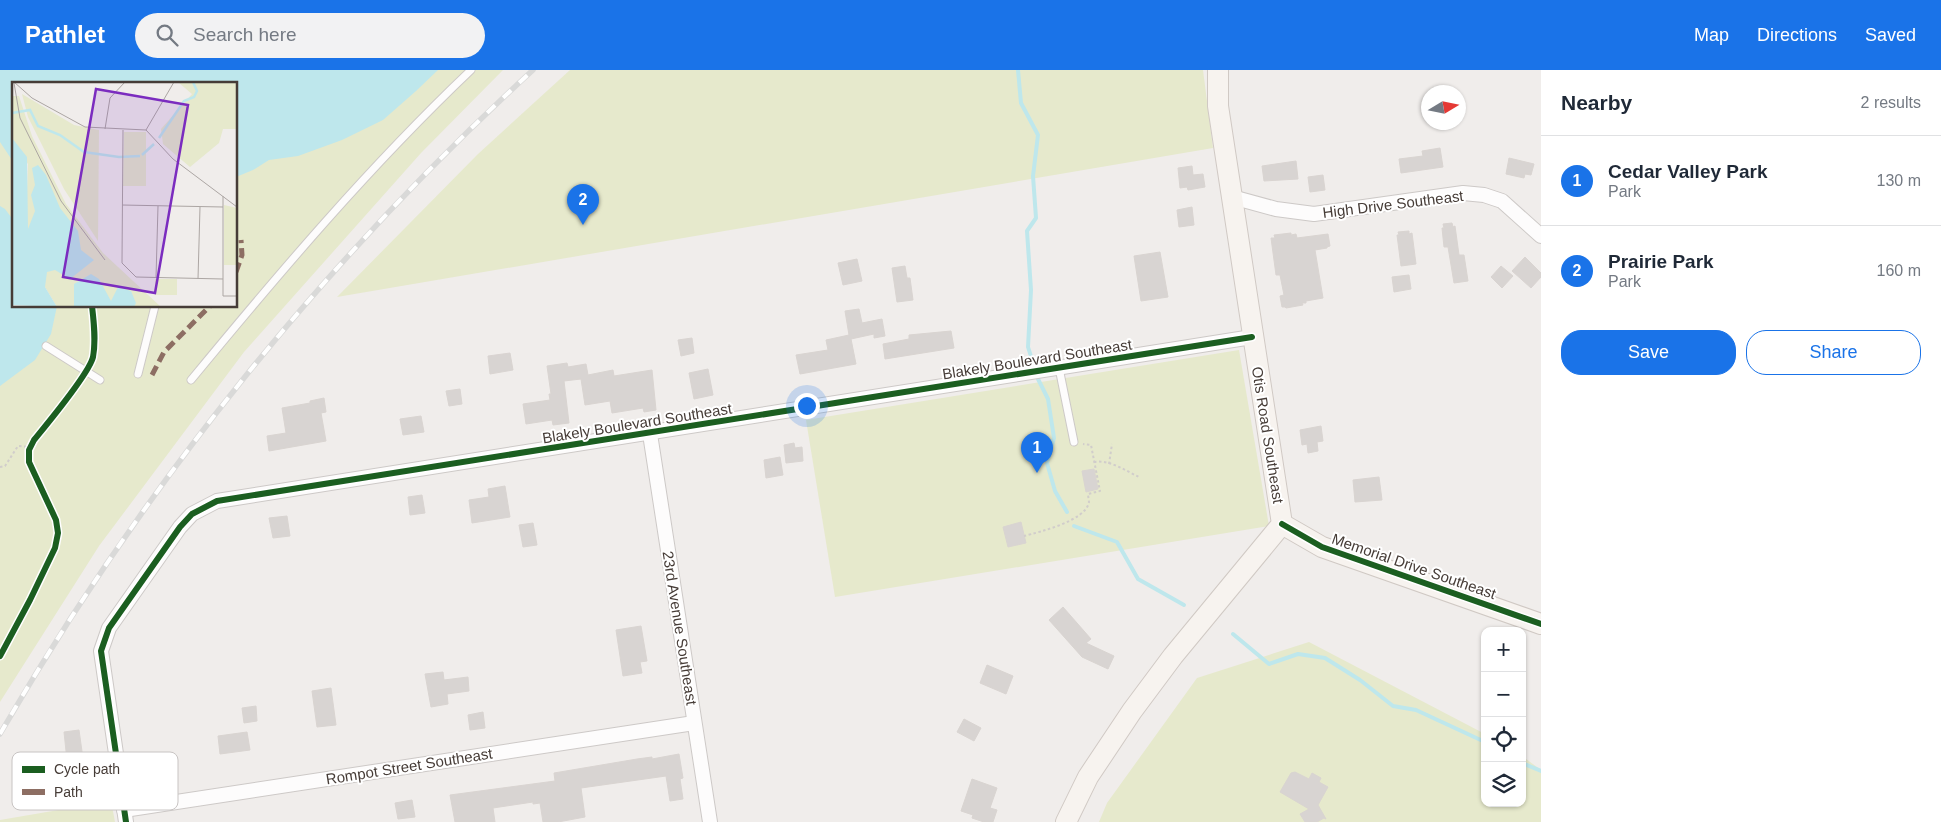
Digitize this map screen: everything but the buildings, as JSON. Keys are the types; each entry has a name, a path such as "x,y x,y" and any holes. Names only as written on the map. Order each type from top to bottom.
{"street":[{"name":"Otis Road Southeast","path":"1066,822 1088,777 1132,711 1174,656 1282,524 1218,106 1218,70"},
{"name":"High Drive Southeast","path":"1232,197 1276,209 1314,214 1463,193 1484,195 1502,201 1541,236"},
{"name":"Blakely Boulevard Southeast","path":"116,752 101,651 109,628 180,527 192,514 217,501 650,434 1252,337"},
{"name":"23rd Avenue Southeast","path":"650,434 710,822"},
{"name":"Memorial Drive Southeast","path":"1282,524 1322,547 1541,624"},
{"name":"Rompot Street Southeast","path":"178,807 694,723"},
{"name":"Rompot Street Southeast","path":"125,816 162,810"}],"lane":[{"path":"191,380 366,176 471,70"},
{"path":"138,374 154,308"},
{"path":"46,346 100,380"},
{"path":"1057,368 1074,442"}],"path":[{"path":"29,456 34,440"},
{"path":"1024,536 1062,525 1084,511 1089,502 1088,494 1100,491 1091,445 1074,442"},
{"path":"1109,464 1112,444"},
{"path":"0,467 5,466 18,446 31,447"},
{"path":"1094,462 1100,461 1109,464 1138,477"}],"green space":[{"path":"0,70 503,70 421,153 244,352 99,546 0,702"},
{"path":"570,70 1203,70 1213,148 337,297 478,154"},
{"path":"1239,350 1269,526 835,597 806,420"},
{"path":"1309,642 1481,732 1481,807 1526,807 1526,759 1541,770 1541,822 1099,822 1107,803 1197,678"},
{"path":"58,810 113,810 115,822 0,822 0,820"}],"water":[{"path":"0,70 438,70 383,120 342,140 298,156 269,160 238,176 238,82 12,82 12,160 0,142"},
{"path":"0,206 12,218 12,308 57,308 51,334 35,360 0,386"}],"waterway":[{"path":"1018,70 1021,103 1038,135 1033,176 1036,218 1027,231 1031,290 1028,347 1035,369"},
{"path":"1036,375 1048,399 1054,438 1047,463 1055,491 1067,512"},
{"path":"1074,526 1117,542 1138,579 1184,605"},
{"path":"1233,634 1269,664 1298,654 1325,658 1360,680 1393,706 1416,710 1481,740"},
{"path":"1526,765 1541,771"}],"railway":[{"path":"0,734 55,643 114,553 176,466 241,382 381,220 533,70"}],"marked path":[{"path":"238,266 242,255 241,240"},
{"path":"152,375 164,352 208,308"}],"cycle path":[{"path":"0,656 55,548 58,533 56,520 29,462 29,450 34,440 67,399 90,365 94,345 92,308"},
{"path":"116,752 101,651 109,628 180,527 192,514 217,501 1252,337"},
{"path":"1282,524 1322,547 1541,624"},
{"path":"124,810 126,822"}],"place":[{"name":"Prairie Park","path":"583,225"},
{"name":"Cedar Valley Park","path":"1037,473"}]}
